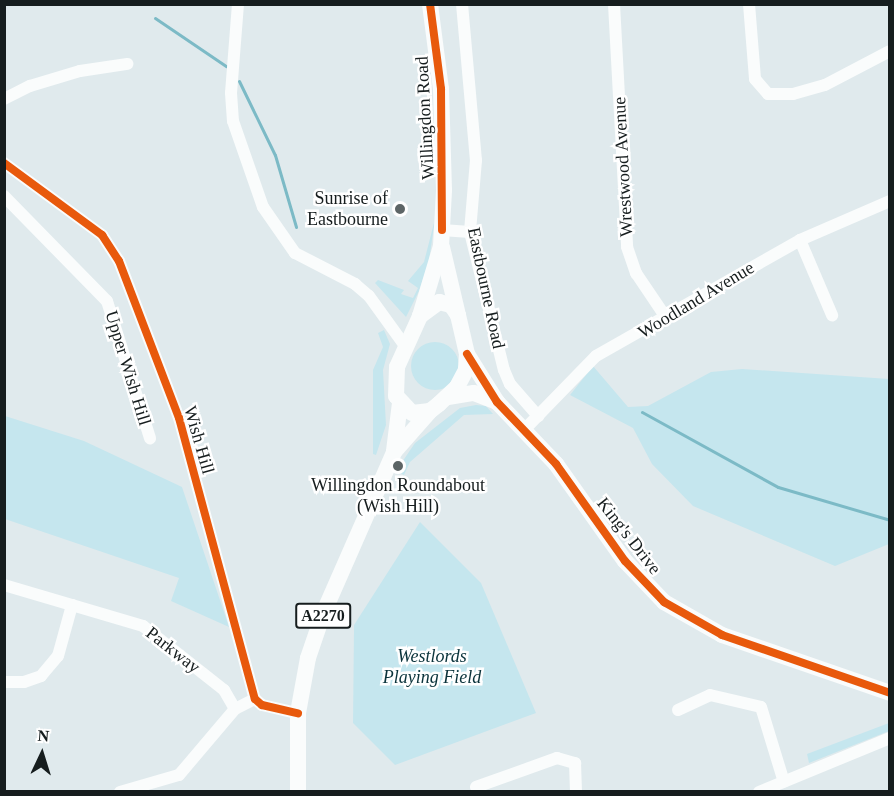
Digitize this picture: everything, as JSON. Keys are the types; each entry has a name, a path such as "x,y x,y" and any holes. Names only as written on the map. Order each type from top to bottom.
{"main road":[{"name":"Willingdon Road","path":"430,4 441,89 442,238 467,354"},
{"name":"Willingdon Road","path":"400,403 397,367 418,321 442,238"},
{"path":"418,321 439,302 452,305 458,315"},
{"path":"400,403 412,413 430,411 447,398 463,377 467,354"},
{"name":"King's Drive","path":"467,354 497,402 556,464 625,561 664,602 722,635 890,693"},
{"path":"447,398 474,393 497,402"},
{"name":"A2270","path":"298,792 298,713 308,658 323,614 394,452 400,403"},
{"name":"A2270","path":"394,452 430,411"}],"street":[{"path":"238,4 231,93 232,121 263,207 295,253 355,284 388,321 405,346"},
{"name":"Eastbourne Road","path":"462,4 476,160 470,232 504,370 510,384 538,416"},
{"name":"Wrestwood Avenue","path":"614,4 627,247 636,273 667,319"},
{"path":"749,4 755,80 768,94 793,94 825,85 890,51"},
{"path":"4,99 30,86 80,71 127,64"},
{"name":"Wish Hill","path":"4,163 102,235 119,261 178,418 255,699"},
{"name":"Upper Wish Hill","path":"4,196 107,301 150,438"},
{"name":"Woodland Avenue","path":"524,430 596,356 667,319 800,240 890,201"},
{"path":"442,238 470,232"},
{"path":"800,240 832,315"},
{"path":"388,321 418,321"},
{"name":"Parkway","path":"4,585 143,626 224,690 235,709"},
{"path":"4,682 24,682 41,676 58,656 72,605"},
{"path":"678,710 710,695 761,707 784,782"},
{"path":"120,792 178,775 235,709 255,699 262,705 298,713"},
{"path":"759,792 890,738"},
{"path":"476,787 557,758 575,763 576,792"}],"green space":[{"path":"435,219 429,261 419,291 406,317 375,283 378,280 404,290 401,294 413,298 418,288 408,281 424,262"},
{"path":"384,330 390,344 383,370 386,425 376,455 373,454 373,370 383,347 378,333"},
{"path":"435,342 452,349 459,366 452,383 435,390 418,383 411,366 418,349"},
{"path":"593,366 628,407 648,406 711,372 742,369 889,379 889,544 835,566 693,506 652,464 633,428 570,395"},
{"path":"486,406 493,414 464,415 410,462 404,475 396,471 415,443 460,408"},
{"path":"5,416 84,441 182,487 229,627 171,601 179,578 5,519"},
{"name":"Westlords Playing Field","path":"420,522 481,583 536,713 395,765 353,723 354,625"},
{"path":"889,723 889,731 809,763 807,754"}],"waterway":[{"path":"155,18 226,66"},
{"path":"239,81 275,155 296,227"},
{"path":"642,412 778,487 890,520"}],"cycle path":[{"path":"430,4 441,89 442,230"},
{"path":"4,163 102,235 119,261 179,418 255,699 262,705 298,713"},
{"path":"467,354 497,402 556,464 625,561 664,602 722,635 890,693"}],"place":[{"name":"Sunrise of Eastbourne","path":"400,209"},
{"name":"Willingdon Roundabout (Wish Hill)","path":"398,466"}]}
